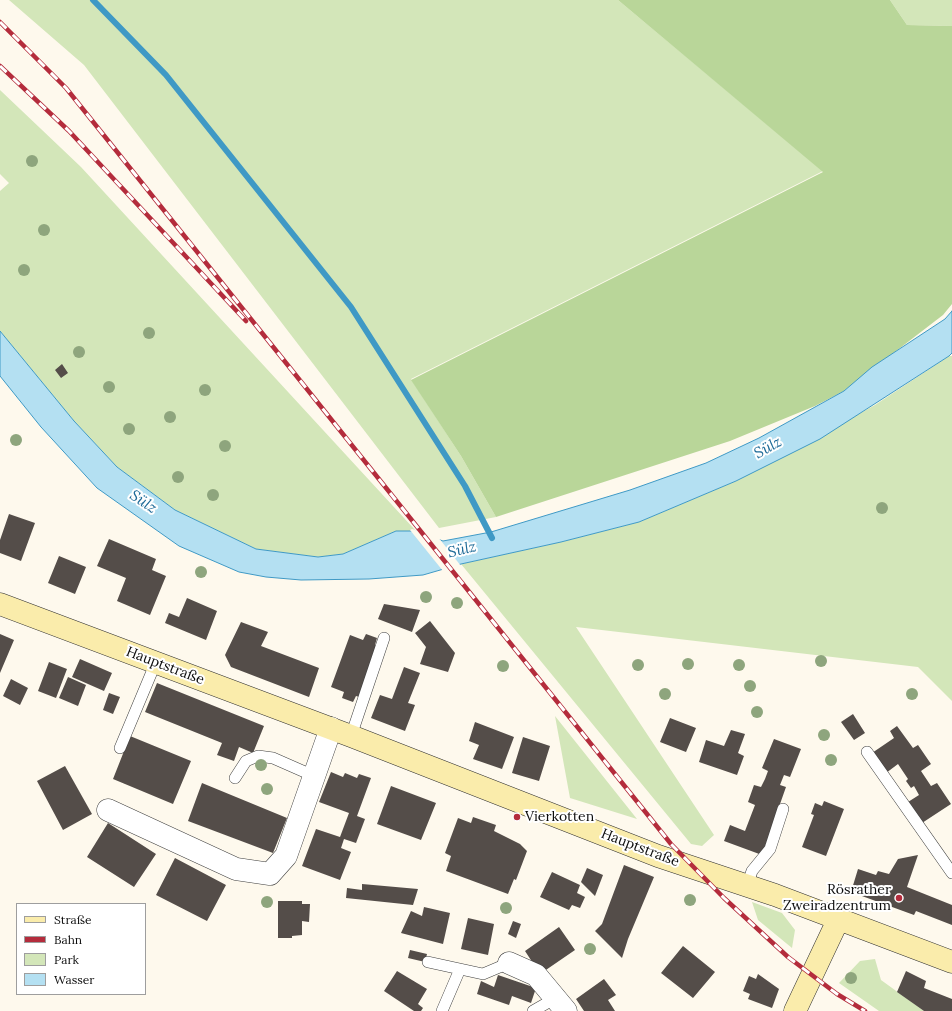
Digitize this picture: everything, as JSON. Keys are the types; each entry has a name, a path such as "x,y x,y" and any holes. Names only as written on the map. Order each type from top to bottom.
{"main road":[{"name":"Hauptstraße","path":"0,604 331,728 658,856 838,918 952,962"},
{"path":"795,1011 838,918"}],"street":[{"path":"108,810 236,869 270,874 286,856 331,728"},
{"path":"509,963 536,975 560,1005"}],"lane":[{"path":"351,736 384,638"},
{"path":"120,748 156,662"},
{"path":"867,752 952,873"},
{"path":"235,778 246,761 258,756 273,758 314,776"},
{"path":"747,886 752,871 770,849 783,809"},
{"path":"428,962 483,974 509,963"},
{"path":"442,1011 460,969"},
{"path":"533,1011 560,1005"}],"green space":[{"path":"9,0 618,0 823,171 411,379 461,456 496,517 439,528 84,65"},
{"path":"618,0 890,0 907,25 952,26 952,304 943,315 844,391 815,406 730,441 496,517 461,456 411,380 823,172"},
{"path":"890,0 952,0 952,26 907,25"},
{"path":"0,90 81,167 416,531 396,531 343,554 318,557 256,549 175,510 117,467 74,421 0,331 0,191 9,183 0,174"},
{"path":"949,356 952,356 952,701 918,667 576,627 714,835 702,846 691,844 461,564 561,542 639,522 736,481 875,405"},
{"path":"555,716 637,819 570,798"},
{"path":"752,902 782,913 795,930 792,948 758,920"},
{"path":"875,959 881,980 924,1011 879,1011 839,983 860,961"}],"water":[{"name":"Sülz","path":"952,311 952,353 949,356 820,439 736,481 639,522 561,542 461,564 423,575 369,579 301,580 266,577 239,572 179,546 97,488 41,427 0,376 0,331 74,421 117,467 175,510 256,549 318,557 343,554 396,531 416,531 443,541 491,532 630,490 706,463 759,438 844,391 872,367 945,319"}],"pier":[{"path":"412,529 438,537 461,566 443,571 410,530"}],"building":[{"path":"62,364 68,373 61,378 55,370"},
{"path":"9,514 35,523 21,561 0,553 0,540"},
{"path":"109,539 156,559 152,570 166,576 150,615 117,601 126,578 97,566"},
{"path":"59,556 86,567 75,594 48,583"},
{"path":"187,598 217,611 206,640 165,623 169,613 179,617"},
{"path":"384,604 420,610 412,632 378,619"},
{"path":"430,621 455,653 448,672 420,664 426,647 415,633"},
{"path":"241,622 268,632 261,646 319,668 309,697 231,667 225,655"},
{"path":"0,634 14,640 0,673"},
{"path":"366,634 377,638 375,645 378,646 359,697 356,696 353,702 342,698 344,692 331,687 350,635 363,640"},
{"path":"80,659 112,673 104,691 72,677"},
{"path":"49,662 67,669 56,698 38,691"},
{"path":"404,667 420,673 408,703 415,705 405,731 371,718 380,695 392,699"},
{"path":"68,677 86,685 78,706 59,698"},
{"path":"11,679 28,688 20,705 3,696"},
{"path":"157,683 264,726 253,753 239,747 234,761 217,755 222,743 145,712"},
{"path":"109,693 120,697 113,714 103,710"},
{"path":"853,714 865,733 854,740 841,722"},
{"path":"670,718 696,728 686,752 660,742"},
{"path":"475,722 514,737 502,769 473,759 479,745 469,741"},
{"path":"897,726 913,748 918,745 931,764 921,771 931,786 937,783 951,804 922,823 908,802 919,795 914,786 911,788 906,781 908,779 898,764 886,773 872,753 894,738 890,731"},
{"path":"731,730 745,734 738,753 744,756 737,775 699,762 706,740 724,746"},
{"path":"130,736 191,761 173,804 113,779"},
{"path":"523,737 550,746 539,781 512,773"},
{"path":"774,739 801,749 790,777 784,775 780,785 786,787 762,855 724,841 730,825 745,831 755,805 748,802 754,785 761,787 765,779 768,771 762,768"},
{"path":"65,766 92,814 63,830 37,781"},
{"path":"331,772 343,777 345,773 357,778 359,774 371,778 357,816 365,819 356,843 344,839 341,848 351,852 340,880 302,866 316,829 340,837 349,813 319,802"},
{"path":"202,783 287,818 273,853 188,821"},
{"path":"391,786 436,803 421,840 377,824"},
{"path":"824,801 844,809 826,856 802,847 814,815 811,814 815,803 822,806"},
{"path":"473,817 496,825 494,831 520,844 527,851 516,880 514,879 508,894 446,871 451,856 445,853 458,818 471,823"},
{"path":"108,823 156,854 134,887 87,857"},
{"path":"918,855 907,887 952,905 952,925 916,911 914,915 851,892 858,869 876,875 878,871 889,874 898,859"},
{"path":"175,858 226,885 207,921 156,895"},
{"path":"624,865 654,877 628,939 622,958 595,931 602,924"},
{"path":"587,868 603,875 595,896 581,882"},
{"path":"552,872 580,885 577,893 585,897 580,908 572,905 569,910 540,897"},
{"path":"362,884 418,889 413,905 346,898 347,888 362,890"},
{"path":"278,901 302,901 302,904 310,904 309,922 302,921 302,935 292,936 292,938 278,938"},
{"path":"424,907 450,913 443,944 401,933 411,911 422,916"},
{"path":"468,918 494,924 488,955 461,949"},
{"path":"513,921 521,924 516,938 508,934"},
{"path":"559,927 575,950 540,974 525,951"},
{"path":"683,946 715,972 693,998 661,973"},
{"path":"410,950 427,954 425,962 408,958"},
{"path":"397,971 427,989 418,1004 423,1008 421,1011 414,1011 384,991"},
{"path":"906,971 926,981 924,988 952,999 952,1011 924,1011 897,992"},
{"path":"758,974 779,989 772,1008 748,999 750,994 743,991 749,976 756,979"},
{"path":"498,975 536,988 531,1003 512,996 509,1005 477,994 481,981 494,987"},
{"path":"604,979 616,995 608,1000 615,1011 584,1011 576,999"}],"waterway":[{"path":"93,0 166,75 351,307 465,486 492,538"}],"railway":[{"path":"0,22 66,88 671,844 724,898 788,957 837,994 865,1011"},
{"path":"0,66 69,131 246,321"}],"place":[{"name":"Vierkotten","path":"517,817"},
{"name":"Rösrather Zweiradzentrum","path":"899,898"}]}
